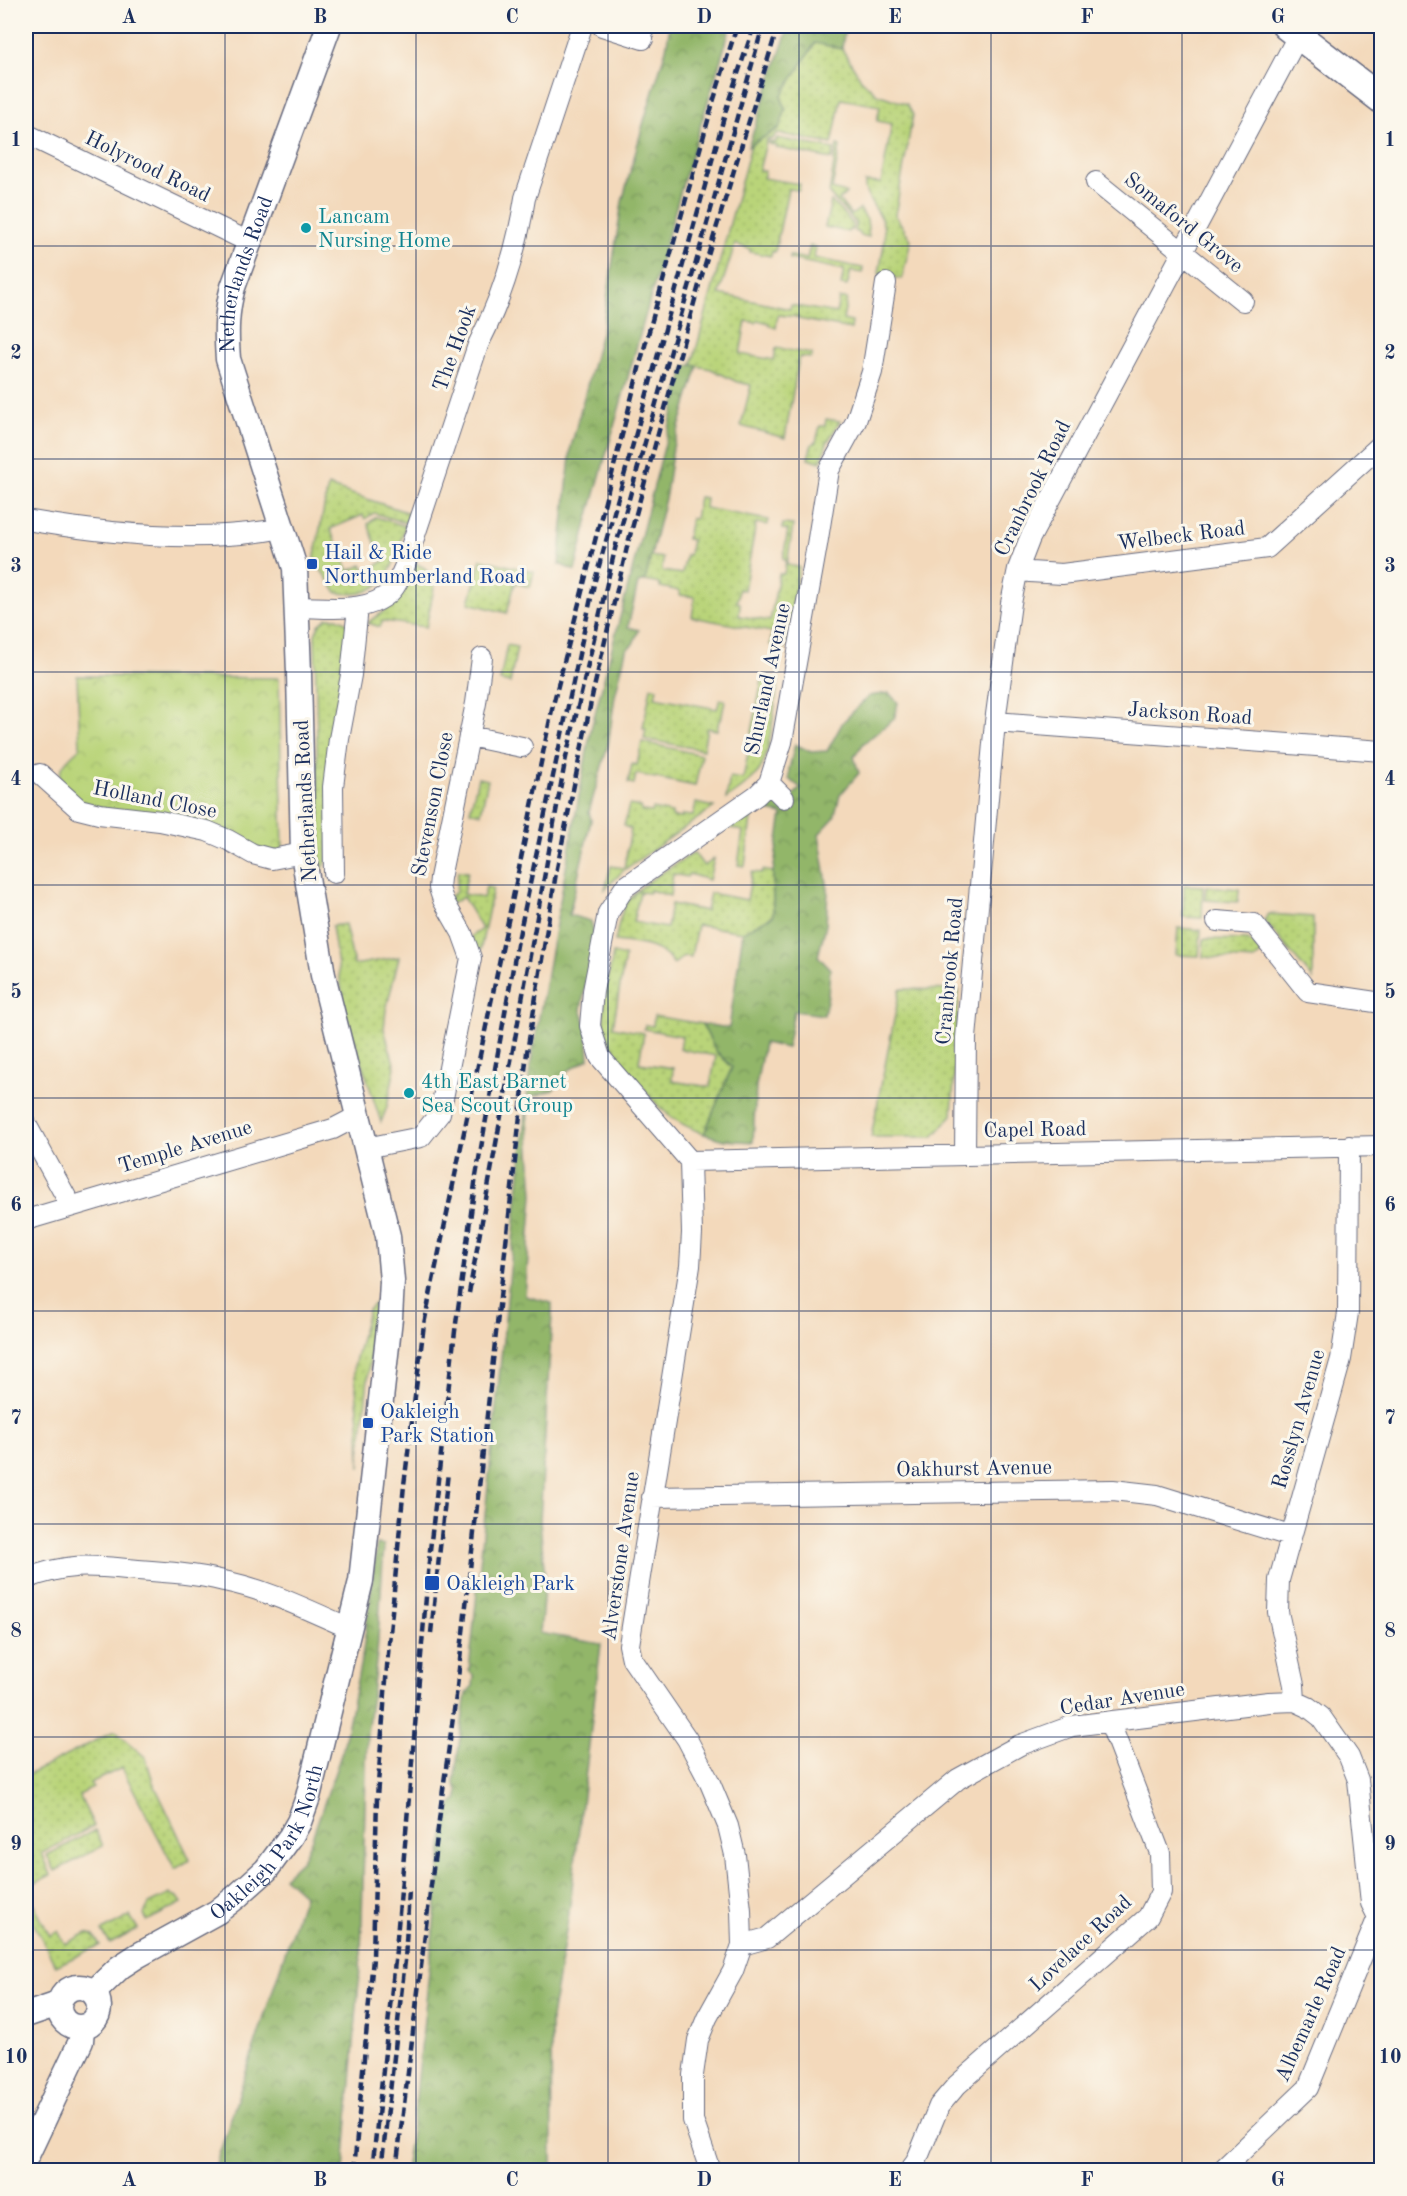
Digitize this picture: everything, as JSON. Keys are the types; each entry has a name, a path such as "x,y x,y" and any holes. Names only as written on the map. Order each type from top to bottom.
{"main road":[{"path":"1292,31 1380,95"}],"street":[{"name":"Netherlands Road","path":"329,26 233,287 227,310 226,332 228,359 295,568 303,853 323,975 388,1236 392,1281 390,1318 361,1581 349,1628"},
{"name":"The Hook","path":"297,607 358,607 378,600 393,589 404,568 478,345 491,319 521,226 525,198 582,26"},
{"path":"602,26 643,39"},
{"name":"Cranbrook Road","path":"965,1155 966,1038 995,722 1011,603 1018,569 1030,538 1182,252 1292,31"},
{"name":"Holyrood Road","path":"26,134 249,242"},
{"name":"Somaford Grove","path":"1096,182 1244,300"},
{"name":"Shurland Avenue","path":"690,1161 600,1057 590,1026 608,914 626,887 757,795 769,783 784,732 829,470 856,421 872,372 886,283"},
{"name":"Welbeck Road","path":"1018,569 1062,574 1267,548 1382,444"},
{"path":"26,520 101,531 154,534 256,533 283,528"},
{"path":"334,873 333,787 351,675 358,607"},
{"name":"Stevenson Close","path":"366,1148 421,1137 440,1113 471,958 462,933 445,905 440,888 440,878 470,736 482,658"},
{"name":"Jackson Road","path":"995,722 1382,751"},
{"path":"470,736 522,747"},
{"name":"Holland Close","path":"40,774 79,809 99,814 160,821 207,831 253,854 272,859 303,853"},
{"path":"769,783 783,798"},
{"path":"1217,921 1254,924 1308,992 1382,1004"},
{"name":"Temple Avenue","path":"26,1220 333,1129 358,1116"},
{"path":"26,1124 71,1206"},
{"name":"Rosslyn Avenue","path":"1295,1701 1294,1685 1278,1612 1279,1580 1343,1349 1348,1313 1349,1146"},
{"name":"Capel Road","path":"690,1161 1382,1146"},
{"name":"Alverstone Avenue","path":"690,1161 692,1233 690,1266 629,1645 632,1659 692,1748 710,1783 728,1826 735,1855 742,1945 733,1971 707,2018 698,2040 693,2075 693,2120 710,2170"},
{"name":"Oakhurst Avenue","path":"652,1497 1113,1490 1156,1495 1290,1536"},
{"path":"26,1579 63,1567 84,1565 175,1573 224,1581 259,1590 349,1628"},
{"name":"Oakleigh Park North","path":"94,1992 120,1967 217,1912 230,1902 266,1870 291,1836 308,1797 349,1628"},
{"path":"1295,1701 1321,1717 1349,1757 1358,1780 1371,1904 1380,1918"},
{"name":"Cedar Avenue","path":"742,1945 768,1938 958,1779 1020,1745 1072,1726 1269,1702 1295,1701"},
{"name":"Lovelace Road","path":"915,2168 939,2106 957,2085 1148,1917 1161,1892 1160,1853 1110,1723"},
{"name":"Albemarle Road","path":"1222,2170 1308,2088 1380,1918"},
{"path":"84,1986 94,1992 100,2006 96,2020 82,2028 70,2026 65,2022 60,2017 58,2004 62,1994 72,1987 84,1986"},
{"path":"26,2015 58,2004"},
{"path":"26,2157 81,2041 82,2028"}],"green space":[{"path":"670,26 731,26 682,186 575,571 559,564 571,447 603,325 622,202 666,49"},
{"path":"789,26 845,26 842,49 815,43 781,97 786,110 779,128 748,147"},
{"path":"816,42 842,49 861,79 877,94 907,104 913,115 895,215 911,240 902,279 879,274 884,227 866,193 865,182 881,183 892,124 877,121 880,106 841,99 832,144 776,133 773,139 767,139 759,170 765,171 763,178 800,184 799,190 788,189 775,252 772,251 771,256 750,252 750,249 735,244 719,294 790,309 791,305 836,313 839,299 847,299 843,320 852,322 851,329 798,319 798,317 778,315 776,328 758,320 756,323 746,321 740,354 774,360 776,348 812,354 811,358 799,357 785,438 741,426 751,385 737,382 711,369 692,365 751,145 779,128 780,97"},
{"path":"777,138 834,149 832,159 777,148 769,144 769,142 775,143"},
{"path":"837,145 840,146 832,189 846,193 839,200 851,215 860,209 867,220 869,237 855,231 856,223 829,194"},
{"path":"831,201 853,224 852,230 848,232 825,227"},
{"path":"810,246 816,247 814,258 863,268 862,273 851,271 847,286 841,285 844,270 790,259 790,256 807,259"},
{"path":"698,366 673,447 666,494 645,581 638,583 628,627 639,630 633,644 626,650 615,696 608,745 589,812 591,820 569,915 591,921 595,937 581,1009 587,1027 589,1059 569,1070 553,1090 527,1098 530,1068 591,729 683,374 685,367"},
{"path":"826,419 840,421 827,443 821,462 808,458 812,444 816,442 820,426 825,426"},
{"path":"328,486 409,513 406,523 374,513 365,519 363,515 330,529 349,571 362,565 367,572 387,559 382,549 378,550 368,524 376,517 405,526 396,557 386,576 371,589 358,594 337,593 314,560"},
{"path":"699,497 706,498 705,508 768,520 767,525 756,523 744,590 739,589 737,602 740,603 739,616 770,621 779,574 784,574 786,560 783,559 788,530 782,529 783,524 793,525 787,565 799,567 785,648 770,645 772,632 692,617 695,597 680,595 680,591 645,581 650,556 663,558 662,571 682,574 692,540 687,539 691,518 695,519"},
{"path":"481,559 534,572 530,587 515,583 507,613 469,603"},
{"path":"415,563 425,568 435,583 426,627 383,621 380,627 368,623 399,597"},
{"path":"327,618 337,618 346,622 349,630 327,861 322,870 319,849 315,635 319,625"},
{"path":"507,645 517,647 510,683 500,681"},
{"path":"77,676 279,678 283,850 270,852 83,803 67,788 60,776 64,764 80,748"},
{"path":"762,680 778,683 763,763 759,771 744,786 726,799 730,777 743,779"},
{"path":"651,687 657,688 655,697 717,709 720,699 725,700 717,730 707,728 703,750 644,739 646,729 643,728"},
{"path":"889,693 898,703 894,719 864,743 854,757 859,773 840,795 834,818 819,834 828,890 826,925 818,956 830,969 824,1015 794,1011 787,1048 764,1043 756,1086 753,1142 724,1140 704,1134 732,1067 716,1051 702,1024 729,1028 743,932 773,916 773,872 782,814 758,809 767,801 787,801 801,788 789,779 795,744 811,752 827,751 843,722 869,696"},
{"path":"642,742 702,755 695,786 636,774 634,784 628,783 632,764 637,765"},
{"path":"478,778 488,780 481,813 470,811"},
{"path":"696,803 714,807 624,870 605,889 611,866 624,868 631,829 624,826 629,805 641,807 641,811 652,812 653,809 672,813 672,817 682,818 682,815 693,816"},
{"path":"752,811 745,866 738,865 743,831 730,828"},
{"path":"694,853 704,866 714,859 709,880 689,874 687,877 673,874 670,896 650,890 649,893 640,892 633,922 667,928 671,904 706,911 710,893 747,900 752,872 762,873 763,870 773,872 773,916 743,932 697,925 691,957 684,956 674,964 662,952 655,949 640,944 615,941 626,904 639,889"},
{"path":"458,871 468,872 463,894 483,898 486,887 493,888 477,967 471,936 482,929 463,897 451,904 448,898 456,892"},
{"path":"1184,885 1203,886 1202,918 1183,917"},
{"path":"1206,886 1239,889 1238,902 1205,900"},
{"path":"1269,914 1313,917 1313,979 1264,920"},
{"path":"345,924 354,965 399,957 386,1010 384,1029 395,1067 387,1107 381,1122 345,1012 332,926"},
{"path":"1178,928 1201,930 1199,956 1176,955"},
{"path":"1204,939 1248,940 1262,953 1254,960 1203,957"},
{"path":"613,953 625,956 613,1027 644,1033 639,1063 673,1068 672,1081 710,1087 716,1056 680,1049 682,1036 644,1029 645,1025 653,1026 654,1016 702,1024 716,1051 732,1067 704,1134 678,1122 658,1105 631,1072 608,1037 605,1030 604,1011"},
{"path":"900,989 959,990 952,1115 933,1137 871,1137"},
{"path":"527,1105 533,1195 525,1296 552,1303 540,1521 545,1578 540,1633 601,1644 569,1913 551,2018 552,2170 405,2170 415,2106 442,1847 450,1807 458,1798 458,1789 454,1783 466,1693 473,1686 474,1676 469,1671"},
{"path":"376,1302 360,1468 354,1366 368,1310"},
{"path":"377,1544 384,1545 377,1654 367,1734 361,1955 344,2170 214,2170 304,1895 284,1877 302,1860 343,1749 363,1651"},
{"path":"115,1731 146,1758 153,1782 190,1860 175,1869 122,1768 90,1783 93,1788 79,1795 94,1826 42,1853 51,1875 26,1887 26,1776"},
{"path":"95,1830 103,1846 55,1871 47,1855"},
{"path":"26,1890 50,1936 58,1931 65,1944 87,1933 93,1935 100,1945 56,1966 26,1909"},
{"path":"170,1894 178,1897 182,1903 147,1921 144,1914 149,1904"},
{"path":"130,1916 138,1929 110,1944 102,1931"}],"railway":[{"path":"354,2170 373,1958 377,1797 388,1654 404,1485 424,1324 553,705 644,349 714,99 737,26"},
{"path":"372,2170 395,1961 430,1550 455,1331 476,1176 517,945 594,584 728,103 754,26"},
{"path":"396,2170 456,1696 527,1052 556,873 593,692 628,543 699,285 778,26"},
{"path":"469,1293 565,762 616,545 762,29"},
{"path":"431,1633 448,1472"},
{"path":"381,2170 405,1961 409,1890"}],"place":[{"name":"Lancam Nursing Home","path":"306,228"},
{"name":"Hail & Ride Northumberland Road","path":"312,564"},
{"name":"4th East Barnet Sea Scout Group","path":"409,1093"},
{"name":"Oakleigh Park Station","path":"368,1423"},
{"name":"Oakleigh Park","path":"432,1583"}]}
